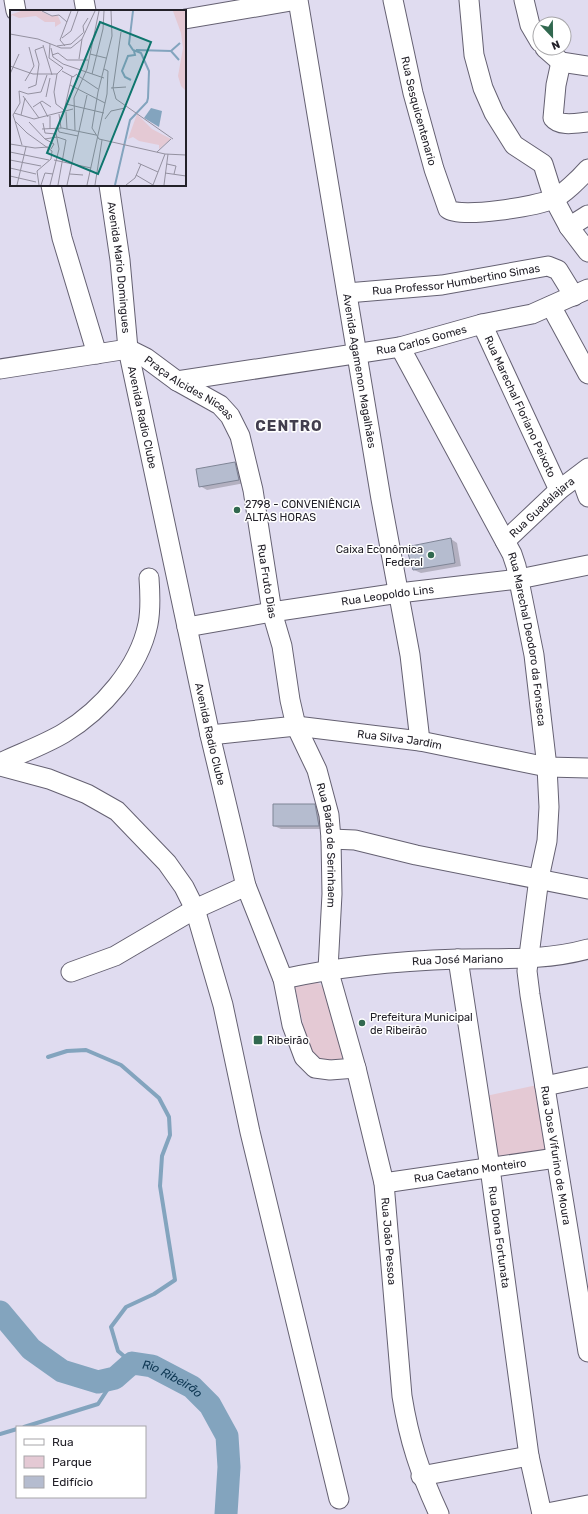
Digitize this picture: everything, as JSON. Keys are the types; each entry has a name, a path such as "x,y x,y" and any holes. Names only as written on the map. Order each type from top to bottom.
{"street":[{"path":"14,0 16,10"},
{"path":"84,0 86,10"},
{"path":"186,19 297,0"},
{"name":"Avenida Agamenon Magalhães","path":"297,0 410,655 420,741"},
{"name":"Rua Sesquicentenario","path":"393,0 413,93 434,169 448,209 459,213 506,210 554,199"},
{"path":"469,0 474,55 483,88 494,113 514,145 543,164 554,199 569,227 588,252"},
{"path":"524,0 532,28"},
{"path":"554,56 561,62 588,66"},
{"path":"561,62 556,85 552,118 556,122 563,123 588,122"},
{"path":"554,199 588,169"},
{"path":"51,186 62,238 97,354"},
{"name":"Avenida Mario Domingues","path":"109,186 120,260 128,349"},
{"path":"569,227 588,215"},
{"name":"Rua Professor Humbertino Simas","path":"347,293 442,285 548,266 558,270 581,293"},
{"name":"Rua Carlos Gomes","path":"178,381 400,347 482,324 532,314 581,293"},
{"path":"551,306 588,374"},
{"name":"Rua Marechal Floriano Peixoto","path":"482,324 559,490"},
{"name":"Rua Marechal Deodoro da Fonseca","path":"400,347 505,541 516,566 534,655 547,767 549,807 547,841 539,878 530,959"},
{"path":"0,369 128,349"},
{"name":"Praça Alcides Niceas","path":"128,349 146,358 178,381 220,405 230,416 240,436"},
{"name":"Avenida Radio Clube","path":"128,349 210,735 246,886 283,979 292,1025 304,1057 315,1068 330,1070 356,1068"},
{"name":"Rua Fruto Dias","path":"240,436 253,490 272,612 282,646 290,700 296,726"},
{"path":"584,471 588,496"},
{"name":"Rua Guadalajara","path":"505,541 559,490 584,471"},
{"name":"Rua Leopoldo Lins","path":"187,628 272,612 399,593 518,579 588,565"},
{"path":"0,763 64,733 83,720 125,676 137,654 148,622 149,578"},
{"name":"Rua Silva Jardim","path":"210,735 296,726 420,741 547,767 588,768"},
{"name":"Rua Barão de Serinhaem","path":"296,726 317,770 325,795 331,839 332,894 328,969"},
{"path":"0,766 49,779 87,794 117,811 167,863 184,887 196,909 223,1005 250,1132 339,1499"},
{"path":"331,839 355,840 416,855 539,878 588,889"},
{"path":"71,972 132,948 196,909 246,886"},
{"name":"Rua José Mariano","path":"283,979 328,969 458,959 530,959 557,956 588,949"},
{"name":"Rua Dona Fortunata","path":"458,959 490,1168 529,1456 542,1514"},
{"name":"Rua Jose Vifurino de Moura","path":"530,959 527,971 530,995 588,1352"},
{"name":"Rua João Pessoa","path":"328,969 356,1068 384,1183 402,1396 408,1428 422,1476 440,1514"},
{"path":"545,1086 588,1077"},
{"name":"Rua Caetano Monteiro","path":"384,1183 556,1158"},
{"path":"422,1476 529,1456"},
{"path":"542,1514 588,1505"}],"green space":[{"path":"312,981 320,984 326,990 343,1058 336,1062 318,1063 308,1048 294,982"},
{"path":"537,1085 547,1151 495,1161 486,1096"}],"building":[{"path":"235,462 239,480 199,487 196,469"},
{"name":"Caixa Econômica Federal","path":"451,538 455,563 413,570 406,547"},
{"path":"273,804 315,804 319,826 273,826"}],"waterway":[{"path":"48,1057 67,1051 86,1050 121,1065 159,1098 169,1117 170,1135 162,1156 160,1186 175,1280 154,1294 126,1307 111,1327 118,1351 132,1363"},
{"name":"Rio Ribeirão","path":"0,1312 31,1349 62,1371 98,1382 115,1378 132,1363 152,1366 192,1387 210,1405 227,1436 229,1467 226,1514"},
{"path":"27,1426 98,1404 115,1378"},
{"path":"0,1434 16,1429"}],"place":[{"name":"2798 - CONVENIÊNCIA ALTAS HORAS","path":"237,510"},
{"name":"Caixa Econômica Federal","path":"431,555"},
{"name":"Prefeitura Municipal de Ribeirão","path":"362,1023"},
{"name":"Ribeirão","path":"258,1040"}],"district":[{"name":"CENTRO","path":"289,426"}]}
